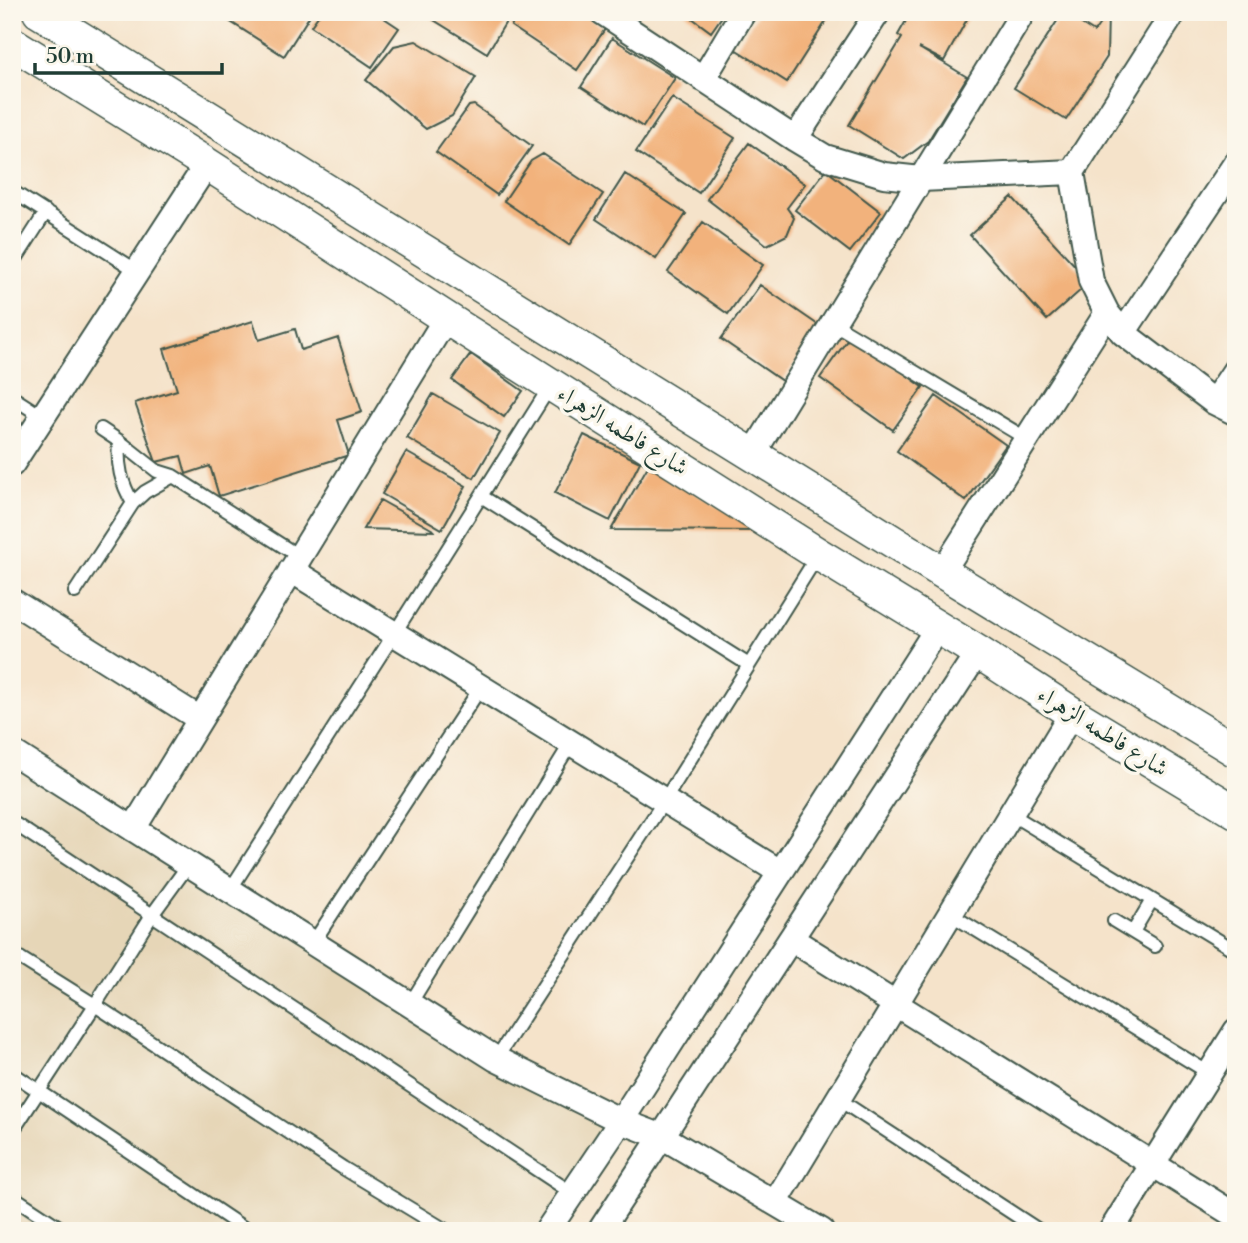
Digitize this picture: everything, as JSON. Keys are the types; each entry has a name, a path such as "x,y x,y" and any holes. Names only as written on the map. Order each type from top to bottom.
{"street":[{"name":"شارع فاطمه الزهراء","path":"39,12 942,572 1236,751"},
{"path":"602,12 795,139 825,156 856,167 884,175 921,179 1072,172"},
{"path":"703,79 743,12"},
{"path":"795,139 878,12"},
{"path":"753,454 1023,12"},
{"path":"1174,12 1072,172 1091,281 1107,313 1123,333 1214,402 1236,414"},
{"name":"شارع فاطمه الزهراء","path":"12,43 207,164 818,554 1236,812"},
{"path":"1123,333 1236,163"},
{"path":"12,464 207,164"},
{"path":"942,572 1107,313"},
{"path":"133,829 446,318"},
{"path":"1214,402 1236,369"},
{"path":"664,456 691,415"},
{"path":"295,564 394,634 780,872"},
{"path":"12,601 200,719"},
{"path":"547,1231 621,1121 938,627"},
{"path":"600,1231 978,652"},
{"path":"775,1203 1072,713"},
{"path":"12,752 496,1059 621,1121 663,1137 822,1231"},
{"path":"790,939 1236,1216"},
{"path":"1111,1231 1236,1031"}],"lane":[{"path":"12,191 137,271"},
{"path":"12,265 46,212"},
{"path":"833,323 1027,439"},
{"path":"230,890 551,384"},
{"path":"12,397 43,417"},
{"path":"101,429 157,471 173,476 295,564"},
{"path":"119,441 119,474 133,503"},
{"path":"75,592 133,503 145,492 173,476"},
{"path":"481,496 749,665"},
{"path":"496,1059 664,801 818,554"},
{"path":"313,943 481,687"},
{"path":"410,1004 571,743"},
{"path":"1010,814 1236,951"},
{"path":"12,822 572,1193"},
{"path":"12,1132 152,915 189,864"},
{"path":"1133,932 1152,900"},
{"path":"950,914 1209,1073"},
{"path":"1114,920 1155,946"},
{"path":"12,953 343,1168 447,1231"},
{"path":"12,1073 248,1231"},
{"path":"838,1100 1040,1231"},
{"path":"12,1196 65,1231"}],"shaded area":[{"path":"12,755 609,1133 544,1231 12,1231"}],"building":[{"path":"215,12 312,12 284,56"},
{"path":"321,12 375,12 399,28 372,67 311,26"},
{"path":"421,12 512,12 487,53"},
{"path":"520,12 579,12 605,29 577,70 511,26"},
{"path":"684,12 725,12 711,32"},
{"path":"759,12 832,12 787,82 735,49"},
{"path":"911,12 971,12 944,61 919,48 967,77 928,141 904,159 849,125 902,38 898,35"},
{"path":"1063,12 1094,32 1108,12 1107,57 1066,120 1014,88"},
{"path":"612,38 675,78 643,127 581,87"},
{"path":"416,41 476,77 452,116 426,129 366,80 394,46"},
{"path":"672,98 735,138 699,193 636,152"},
{"path":"474,105 532,146 497,195 436,152 469,106"},
{"path":"749,143 805,184 787,208 794,218 787,235 767,245 707,199"},
{"path":"543,154 603,194 569,245 504,201 531,161"},
{"path":"826,170 881,212 850,252 795,210"},
{"path":"625,174 686,214 656,259 596,219"},
{"path":"1012,197 1090,282 1047,320 970,235"},
{"path":"703,222 763,265 728,314 668,272"},
{"path":"760,285 821,327 782,381 721,339"},
{"path":"253,321 259,340 295,329 301,350 338,338 362,412 338,420 349,455 219,496 210,466 186,474 181,456 156,462 135,403 177,390 164,349"},
{"path":"851,335 923,387 893,430 820,378"},
{"path":"471,354 523,391 504,417 452,380"},
{"path":"433,394 500,433 474,478 407,438"},
{"path":"936,396 1006,445 966,501 897,451"},
{"path":"584,435 640,462 610,521 555,493"},
{"path":"406,452 466,486 442,529 382,494"},
{"path":"648,466 760,531 611,530"},
{"path":"380,500 435,531 363,529"}]}
